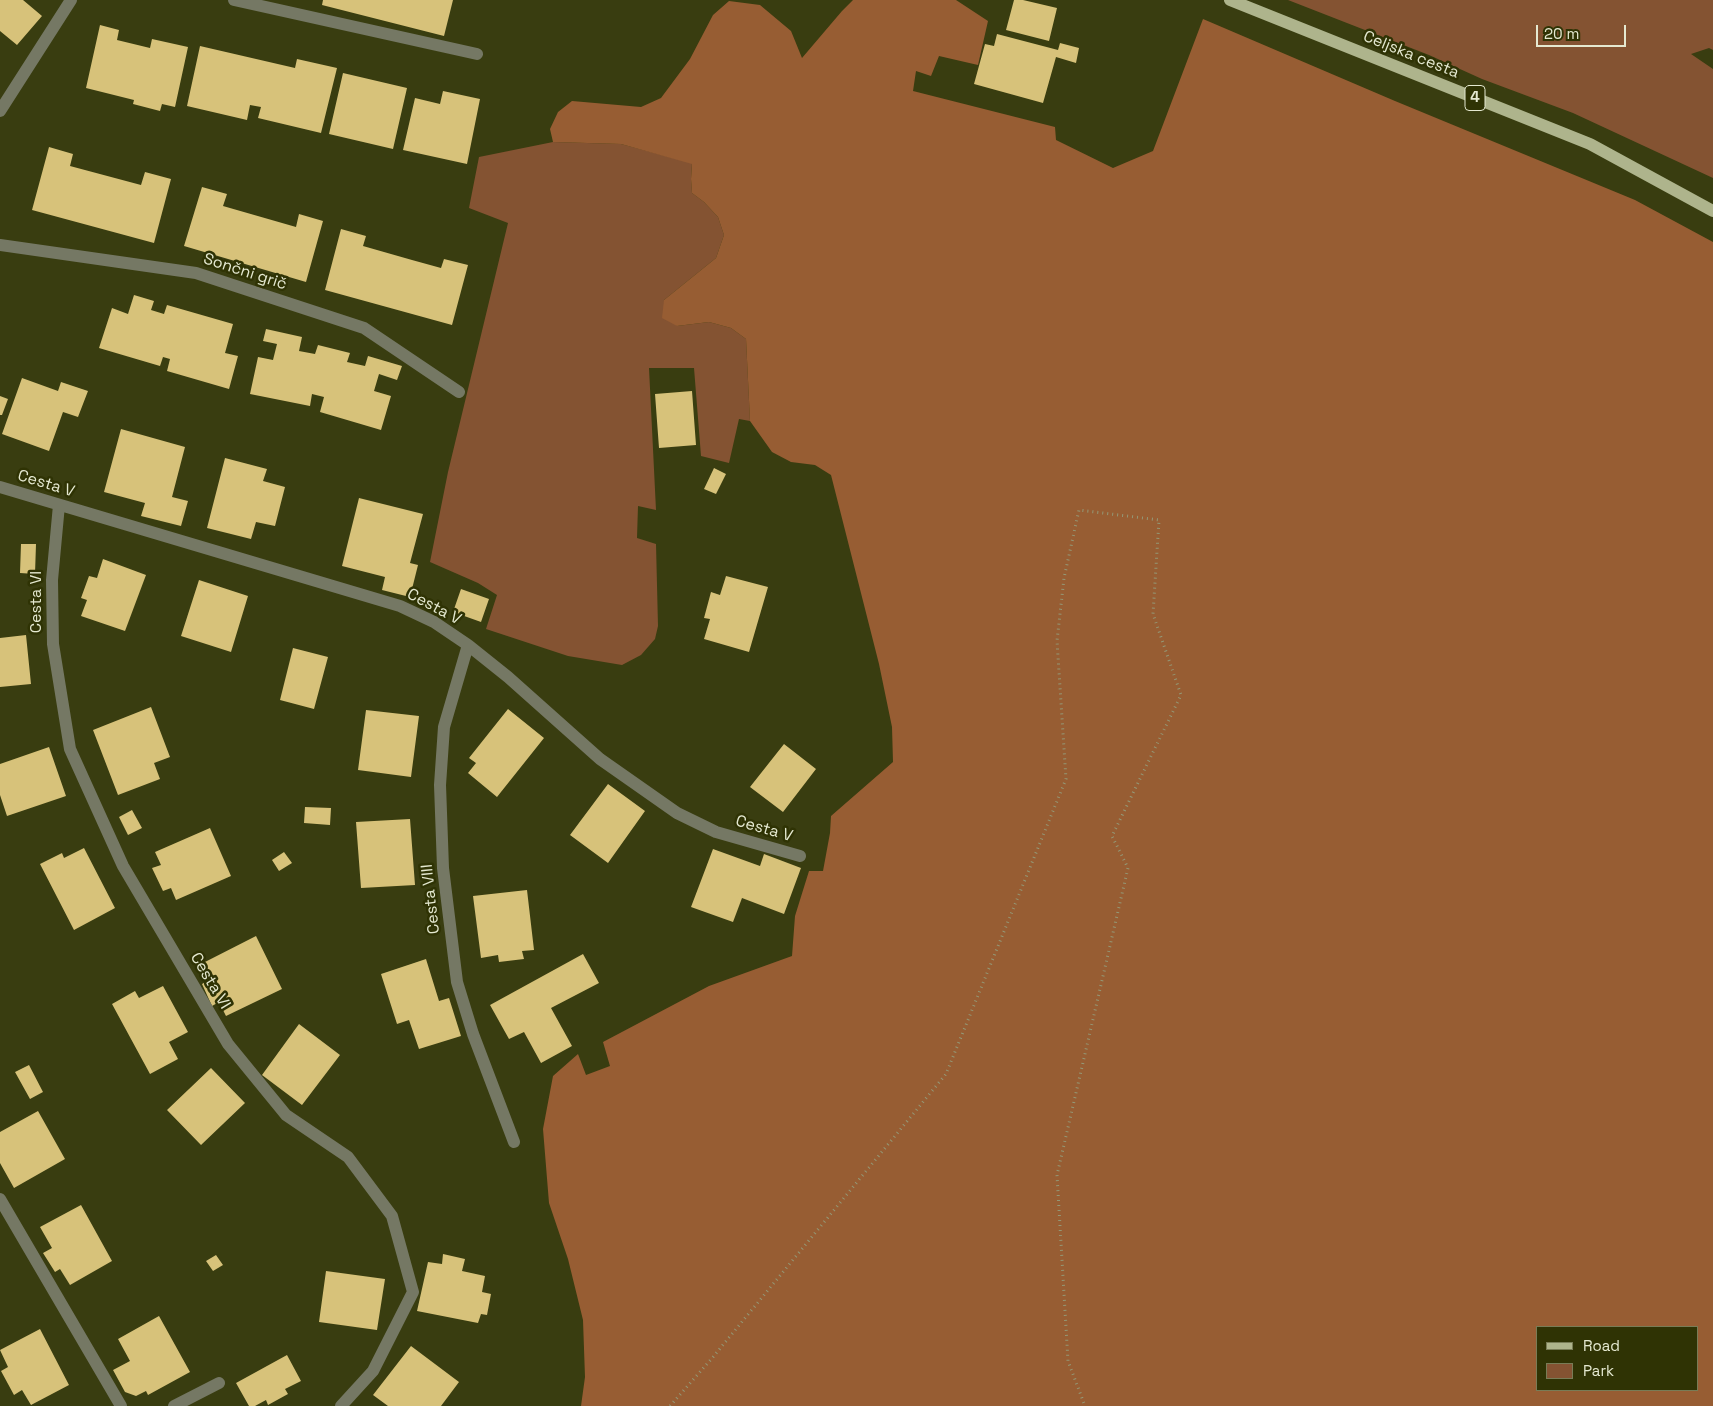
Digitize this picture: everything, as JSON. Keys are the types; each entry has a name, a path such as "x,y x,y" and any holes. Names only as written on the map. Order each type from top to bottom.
{"main road":[{"name":"Celjska cesta","path":"1230,0 1590,144 1713,211"}],"street":[{"path":"0,111 71,0"},
{"path":"234,0 477,54"},
{"name":"Sončni grič","path":"0,245 196,273 364,328 459,392"},
{"name":"Cesta V","path":"0,487 191,542 400,606 434,622 468,645 600,759 677,813 716,832 800,856"},
{"name":"Cesta VI","path":"59,505 52,580 53,644 70,749 123,866 228,1044 286,1115 348,1156 392,1216 413,1292 373,1371 341,1406"},
{"name":"Cesta VIII","path":"468,645 444,727 440,785 443,868 457,982 473,1034 514,1142"},
{"path":"0,1199 121,1406"},
{"path":"174,1406 219,1383"}],"path":[{"path":"670,1406 713,1357 946,1074 1066,779 1057,641 1064,578 1080,510 1160,520 1153,614 1181,695 1112,836 1128,868 1057,1175 1068,1360 1085,1406"}],"green space":[{"path":"1288,0 1713,0 1713,50 1709,48 1691,54 1713,69 1713,178 1573,113 1482,79 1429,55"},
{"path":"553,142 621,144 692,163 692,193 704,202 718,217 724,235 716,258 664,300 677,326 709,322 731,328 746,339 750,421 739,419 729,463 701,456 694,368 649,368 656,510 638,506 637,538 656,544 658,626 655,639 641,655 622,665 568,656 486,629 497,595 478,583 430,562 448,472 508,223 469,208 479,157"}],"shaded area":[{"path":"853,0 956,0 988,21 978,65 939,56 931,76 916,71 913,91 1055,127 1056,140 1113,168 1153,151 1203,19 1635,200 1713,242 1713,1406 581,1406 585,1377 583,1320 568,1259 549,1203 543,1129 553,1076 578,1054 586,1075 610,1066 603,1042 709,986 792,956 795,916 809,871 823,871 831,816 893,762 892,727 879,664 831,475 815,465 791,462 772,452 750,421 746,339 731,328 709,322 677,326 662,318 664,300 716,258 724,235 718,217 704,202 692,193 692,164 621,144 553,142 550,129 558,112 572,101 641,107 661,98 690,59 713,15 729,1 760,5 791,31 802,58"}],"building":[{"path":"0,0 23,0 42,16 17,45 0,31"},
{"path":"323,0 453,0 444,36 322,5"},
{"path":"1014,0 1023,0 1057,8 1049,41 1006,30"},
{"path":"100,25 119,30 117,40 150,48 152,39 188,47 175,107 162,104 160,111 133,104 134,100 86,88"},
{"path":"997,34 1058,50 1060,43 1079,48 1076,63 1056,57 1043,103 974,84 985,44 994,46"},
{"path":"200,46 295,68 297,59 337,68 321,133 258,118 261,107 250,105 247,120 187,106"},
{"path":"343,73 407,88 393,149 329,134"},
{"path":"443,91 480,99 467,164 403,150 415,98 440,104"},
{"path":"49,147 73,154 70,166 141,185 145,172 171,179 154,243 32,210"},
{"path":"202,187 227,194 223,206 296,227 299,214 323,221 306,282 184,246"},
{"path":"341,229 366,236 363,246 412,260 441,268 444,259 468,265 452,325 325,290"},
{"path":"134,295 154,301 151,310 164,314 167,305 233,324 225,353 238,356 229,389 167,371 170,359 163,357 160,366 99,348 112,308 128,314"},
{"path":"266,329 302,337 299,351 315,354 318,345 350,353 347,362 365,366 368,356 402,366 397,380 379,374 374,391 391,396 381,430 320,412 324,397 312,394 310,406 250,394 258,357 273,360 277,344 263,341"},
{"path":"22,378 58,391 61,382 88,391 78,417 63,412 49,451 2,434"},
{"path":"692,391 696,445 659,448 655,394"},
{"path":"0,396 8,399 2,415 0,415"},
{"path":"121,429 185,447 172,497 188,501 181,526 141,516 145,503 104,492"},
{"path":"225,458 267,469 263,481 285,487 275,526 256,522 251,539 207,528"},
{"path":"714,468 726,474 716,494 704,489"},
{"path":"359,498 423,514 410,563 418,565 410,597 382,590 385,577 342,566"},
{"path":"21,544 36,544 35,574 20,573"},
{"path":"103,559 146,575 125,631 81,616 87,600 81,598 89,576 97,578"},
{"path":"726,576 768,587 749,652 704,639 710,619 704,618 711,592 720,595"},
{"path":"199,580 248,596 231,652 181,636"},
{"path":"461,589 489,599 481,622 453,612"},
{"path":"26,635 31,684 0,687 0,638"},
{"path":"293,648 328,657 314,709 280,700"},
{"path":"151,707 170,757 154,763 160,779 118,795 93,730"},
{"path":"508,709 544,738 497,797 468,773 476,763 469,758"},
{"path":"366,710 419,716 411,777 358,770"},
{"path":"784,744 816,769 783,812 750,787"},
{"path":"49,747 66,796 7,816 0,795 0,764"},
{"path":"608,784 645,811 608,863 570,835"},
{"path":"305,807 331,808 330,825 304,823"},
{"path":"132,810 142,828 128,835 119,817"},
{"path":"410,819 415,885 361,888 356,822"},
{"path":"210,828 231,876 176,900 171,888 163,891 152,868 161,865 155,852"},
{"path":"84,848 115,908 74,930 40,864 62,853 64,858"},
{"path":"713,849 760,866 764,854 801,868 784,914 742,898 733,922 691,907"},
{"path":"284,852 292,863 279,871 272,860"},
{"path":"527,890 534,950 522,951 524,959 499,962 498,955 481,958 473,896"},
{"path":"256,936 282,989 226,1016 219,1002 212,1006 202,984 211,979 203,963"},
{"path":"583,954 599,983 551,1008 572,1046 541,1063 524,1032 509,1039 490,1005"},
{"path":"426,959 439,1001 449,998 461,1036 419,1049 409,1020 397,1024 381,974"},
{"path":"163,986 188,1032 169,1042 178,1059 150,1074 112,1004 135,991 139,998"},
{"path":"299,1024 340,1055 302,1105 262,1075"},
{"path":"29,1065 43,1092 30,1099 15,1072"},
{"path":"211,1068 245,1103 201,1145 167,1110"},
{"path":"38,1111 65,1159 14,1188 0,1163 0,1132"},
{"path":"81,1205 112,1261 70,1285 60,1269 55,1272 43,1253 52,1248 40,1227"},
{"path":"443,1254 465,1259 462,1271 485,1276 482,1292 491,1294 487,1315 481,1314 478,1323 417,1311 428,1262 442,1264"},
{"path":"216,1255 223,1265 213,1271 206,1261"},
{"path":"326,1271 385,1279 377,1330 319,1322"},
{"path":"159,1316 190,1372 148,1395 146,1391 136,1396 125,1392 113,1370 130,1361 118,1339"},
{"path":"40,1329 69,1385 31,1405 22,1390 14,1395 1,1371 8,1367 0,1350"},
{"path":"411,1346 459,1382 441,1406 388,1406 373,1395"},
{"path":"287,1355 301,1381 285,1389 288,1394 268,1405 266,1400 255,1406 249,1406 236,1383"}]}
